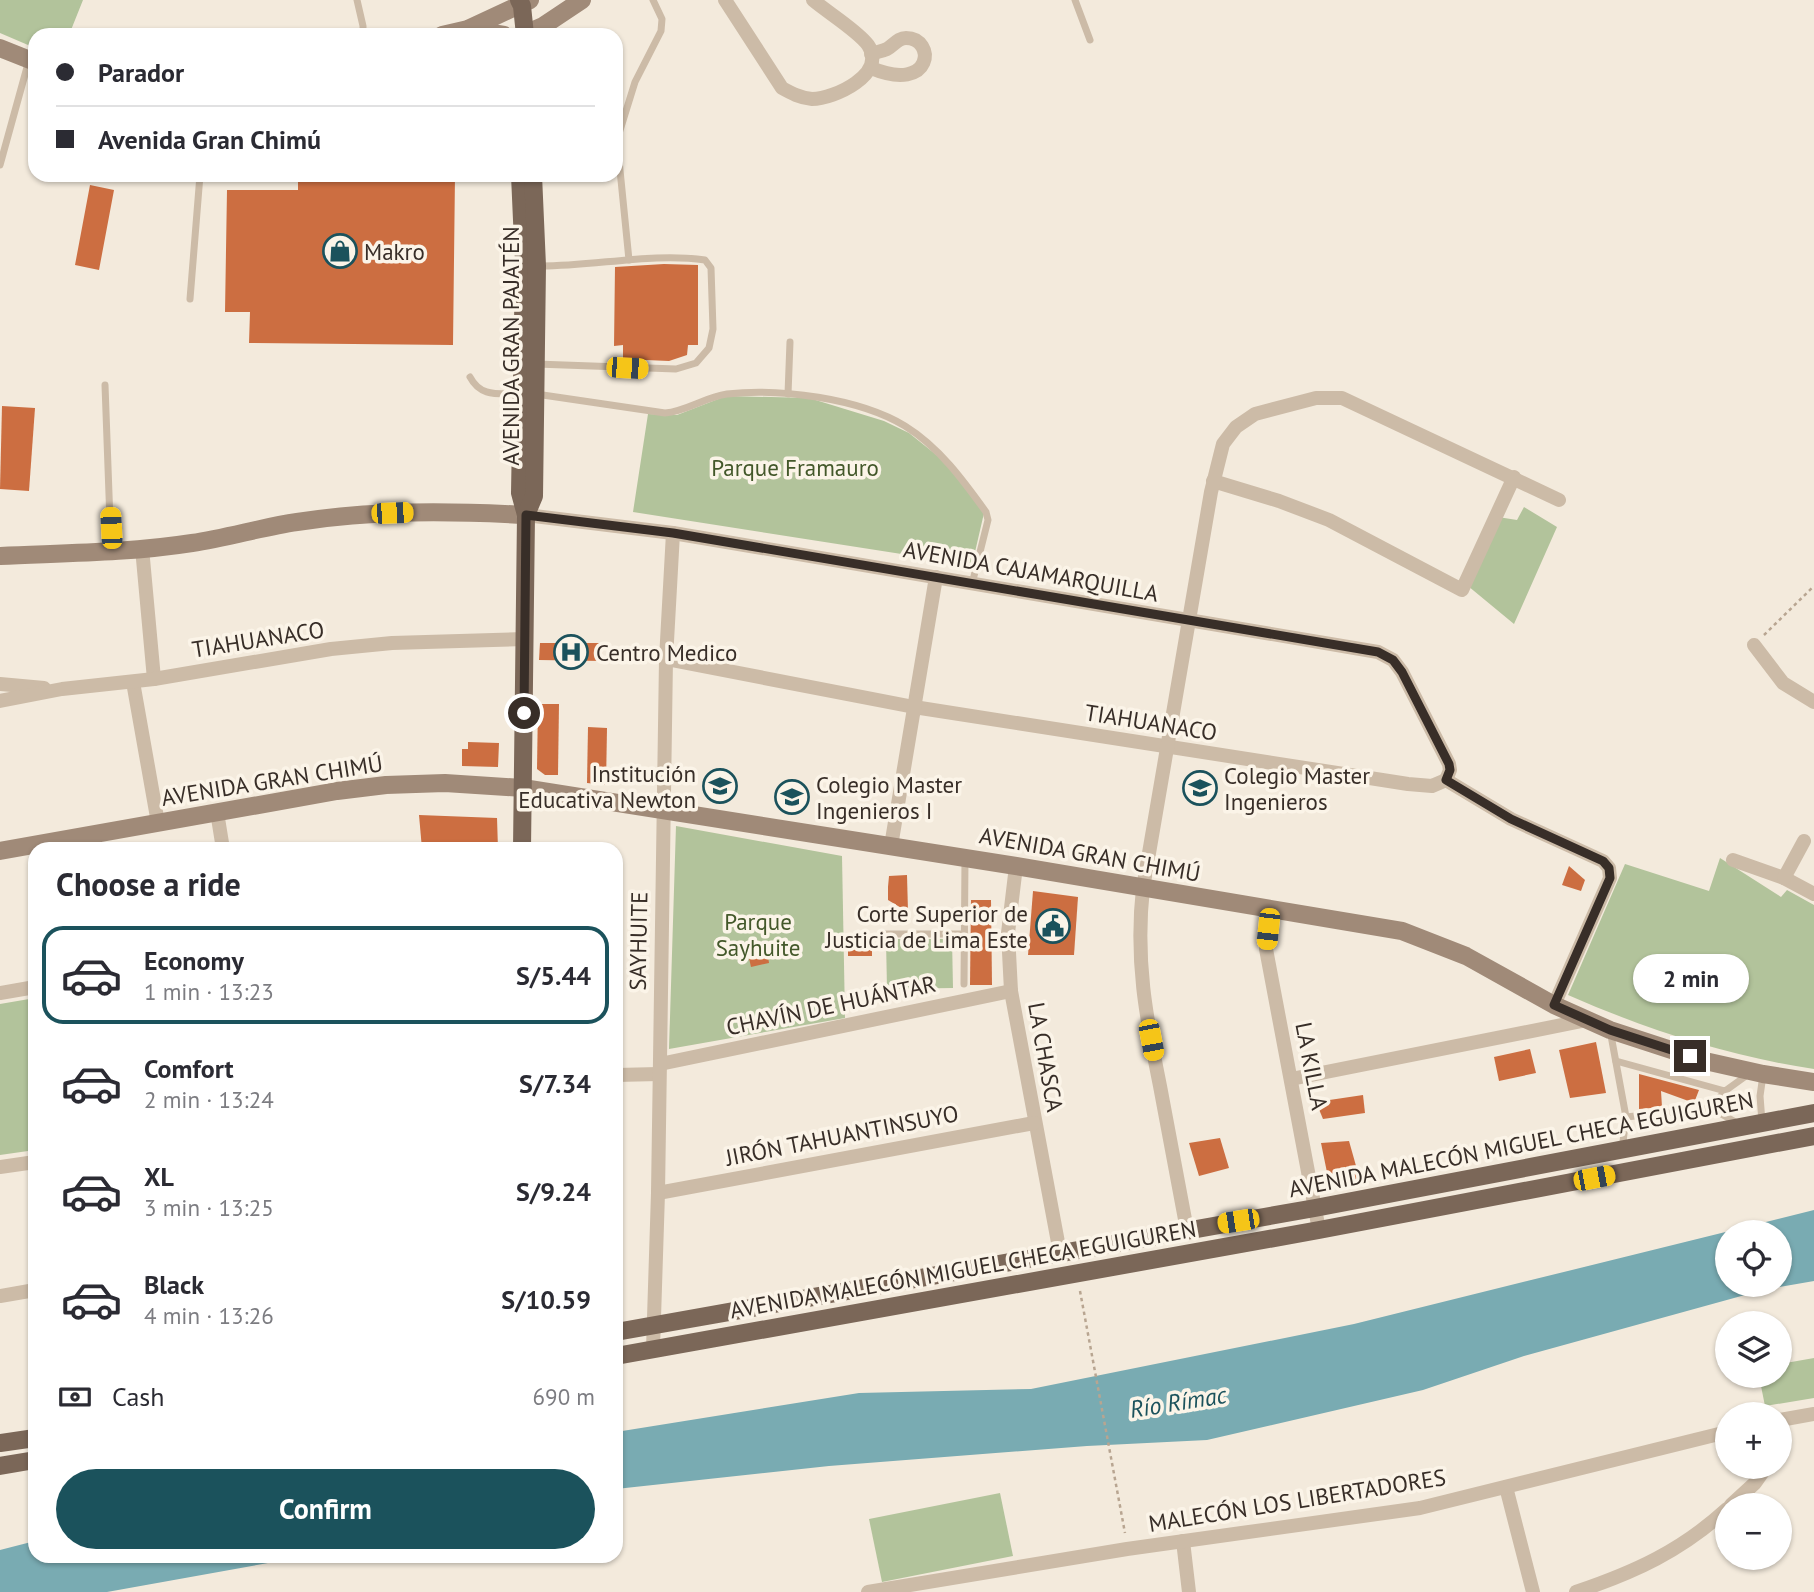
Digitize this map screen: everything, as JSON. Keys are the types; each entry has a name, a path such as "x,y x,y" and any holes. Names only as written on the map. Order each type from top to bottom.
{"main road":[{"path":"520,3 523,28"},
{"path":"516,28 520,3"},
{"name":"AVENIDA GRAN PAJATÉN","path":"520,182 528,394 520,493 526,515 522,842"},
{"name":"AVENIDA GRAN PAJATÉN","path":"528,394 535,364 537,266 533,182"},
{"name":"AVENIDA MALECÓN MIGUEL CHECA EGUIGUREN","path":"623,1331 1315,1208 1814,1114"},
{"name":"AVENIDA MALECÓN MIGUEL CHECA EGUIGUREN","path":"623,1355 1319,1230 1814,1136"},
{"path":"0,1443 28,1439"},
{"path":"0,1466 28,1462"}],"street":[{"path":"539,28 582,0"},
{"path":"728,1 782,88 796,96 812,99 825,97 852,85 865,76 871,61 868,45 813,0"},
{"path":"470,28 520,3"},
{"path":"0,48 28,58"},
{"path":"1187,1230 1141,980 1139,924 1188,620 1213,481 1223,444 1236,427 1255,414 1316,397 1342,398 1559,500"},
{"path":"1213,481 1329,520 1462,590 1514,477"},
{"path":"0,556 111,552 195,543 275,526 346,516 454,511 526,515"},
{"name":"AVENIDA CAJAMARQUILLA","path":"526,515 673,533 1378,652 1393,660 1402,672 1449,764 1446,780"},
{"name":"SAYHUITE","path":"653,1349 666,659 673,533"},
{"path":"142,548 154,679"},
{"path":"891,846 936,578"},
{"name":"TIAHUANACO","path":"0,701 62,690 154,679 331,649 465,639 524,639"},
{"path":"1754,645 1783,683 1814,702"},
{"name":"TIAHUANACO","path":"666,659 914,707 1166,748 1408,784 1432,786 1446,780"},
{"path":"133,681 158,823"},
{"path":"0,684 62,690"},
{"path":"1446,780 1511,819 1603,861 1609,868 1610,878 1554,1005"},
{"name":"AVENIDA GRAN CHIMÚ","path":"51,842 337,791 386,785 445,783 523,788 1369,924 1437,943 1554,1005 1610,1030 1706,1061 1814,1082"},
{"path":"216,812 222,842"},
{"path":"1784,878 1804,841"},
{"name":"AVENIDA GRAN CHIMÚ","path":"0,851 28,846"},
{"path":"1733,860 1784,878 1814,894"},
{"name":"LA CHASCA","path":"1016,866 1009,933 1011,991 1060,1253"},
{"name":"LA KILLA","path":"1270,909 1266,949 1319,1230"},
{"path":"0,993 28,988"},
{"name":"CHAVÍN DE HUÁNTAR","path":"623,1074 660,1069 1011,991"},
{"path":"1291,1079 1587,1020"},
{"name":"JIRÓN TAHUANTINSUYO","path":"658,1193 1034,1123"},
{"path":"0,1167 28,1163"},
{"path":"0,1296 28,1291"},
{"path":"1792,1418 1814,1414"},
{"name":"MALECÓN LOS LIBERTADORES","path":"868,1592 1127,1549 1420,1508 1715,1435"},
{"path":"1744,1493 1758,1479"},
{"path":"1506,1487 1533,1592"},
{"path":"1576,1592 1624,1576 1669,1554 1715,1519"},
{"path":"1183,1541 1189,1592"}],"lane":[{"path":"357,0 363,28"},
{"path":"623,121 635,82 661,31 662,19 653,0"},
{"path":"1075,0 1090,40"},
{"path":"0,165 28,73"},
{"path":"190,299 199,182"},
{"path":"621,182 629,260"},
{"path":"535,364 676,369 696,363 709,348 713,329 711,268 705,260 629,260 559,267 537,266"},
{"path":"788,394 790,342"},
{"path":"470,377 478,389 487,394 528,394 665,413 678,412 721,395 813,396 861,408 905,426 952,465 986,512 988,520 972,584"},
{"path":"105,385 111,552"},
{"path":"964,985 965,858"},
{"path":"884,934 963,934"},
{"path":"1610,1030 1626,1117 1622,1150"},
{"path":"1616,1061 1725,1091"},
{"path":"1711,1108 1725,1091 1758,1073 1762,1124"},
{"path":"1626,1117 1711,1108 1744,1127"}],"path":[{"path":"1754,645 1814,586"},
{"path":"1078,1274 1127,1549"}],"green space":[{"path":"0,0 83,0 72,28 28,28 28,45 0,33"},
{"name":"Parque Framauro","path":"726,396 809,398 884,421 909,433 949,465 984,513 972,565 633,512 648,414 677,415"},
{"path":"1524,507 1557,527 1514,624 1468,586 1498,517 1517,520"},
{"name":"Parque Sayhuite","path":"676,826 842,856 845,1018 669,1049"},
{"path":"1720,858 1781,897 1787,890 1814,905 1814,1069 1751,1057 1689,1040 1628,1020 1568,995 1625,864 1709,891"},
{"path":"886,939 952,939 953,988 887,989"},
{"path":"28,999 28,1151 0,1155 0,1004"},
{"path":"1814,1358 1814,1398 1764,1402 1761,1388 1792,1388 1792,1362"},
{"path":"1000,1493 1013,1556 882,1582 869,1519"}],"water":[{"path":"1814,1210 1814,1281 1792,1285 1792,1220 1774,1220"},
{"name":"Río Rímac","path":"1715,1235 1715,1297 1738,1297 1524,1356 1423,1390 1207,1440 1087,1446 829,1466 623,1488 623,1431 859,1393 1031,1389 1354,1324"},
{"path":"28,1543 28,1563 268,1563 107,1592 0,1592 0,1550"}],"building":[{"name":"Makro","path":"298,182 455,182 453,345 249,343 250,312 225,312 227,190 298,190"},
{"path":"90,185 114,190 99,270 75,265"},
{"path":"698,265 698,345 688,345 687,355 669,361 623,359 623,345 614,346 615,267"},
{"path":"2,406 35,408 29,491 0,489"},
{"name":"Centro Medico","path":"540,643 603,643 602,661 539,660"},
{"path":"538,704 559,704 558,775 545,775 537,769"},
{"path":"588,727 607,728 606,785 587,783"},
{"path":"468,742 499,743 498,767 462,766 462,749 468,749"},
{"path":"419,815 497,818 498,842 421,842"},
{"path":"1569,866 1585,880 1581,891 1562,885"},
{"path":"907,875 908,912 888,900 889,876"},
{"name":"Corte Superior de Justicia de Lima Este","path":"1033,891 1078,897 1074,955 1028,955"},
{"path":"971,900 991,900 992,985 970,985"},
{"path":"872,941 872,956 848,956 848,942"},
{"path":"767,950 769,963 751,967 748,954"},
{"path":"1596,1042 1606,1093 1570,1098 1559,1050"},
{"path":"1530,1049 1536,1073 1499,1081 1494,1057"},
{"path":"1639,1074 1699,1090 1694,1103 1661,1091 1662,1107 1639,1109"},
{"path":"1363,1095 1365,1113 1323,1119 1316,1102"},
{"path":"1220,1138 1229,1168 1199,1176 1189,1143"},
{"path":"1349,1141 1360,1180 1330,1187 1321,1143"}],"place":[{"name":"Makro","path":"340,251"},
{"name":"Centro Medico","path":"571,652"},
{"name":"Institución Educativa Newton","path":"720,786"},
{"name":"Colegio Master Ingenieros","path":"1200,788"},
{"name":"Colegio Master Ingenieros I","path":"792,797"},
{"name":"Corte Superior de Justicia de Lima Este","path":"1053,926"}],"route":[{"path":"524,713 526,515 673,533 1378,652 1393,660 1402,672 1449,764 1446,780 1511,819 1603,861 1609,868 1610,878 1554,1005 1610,1030 1690,1056"}]}
